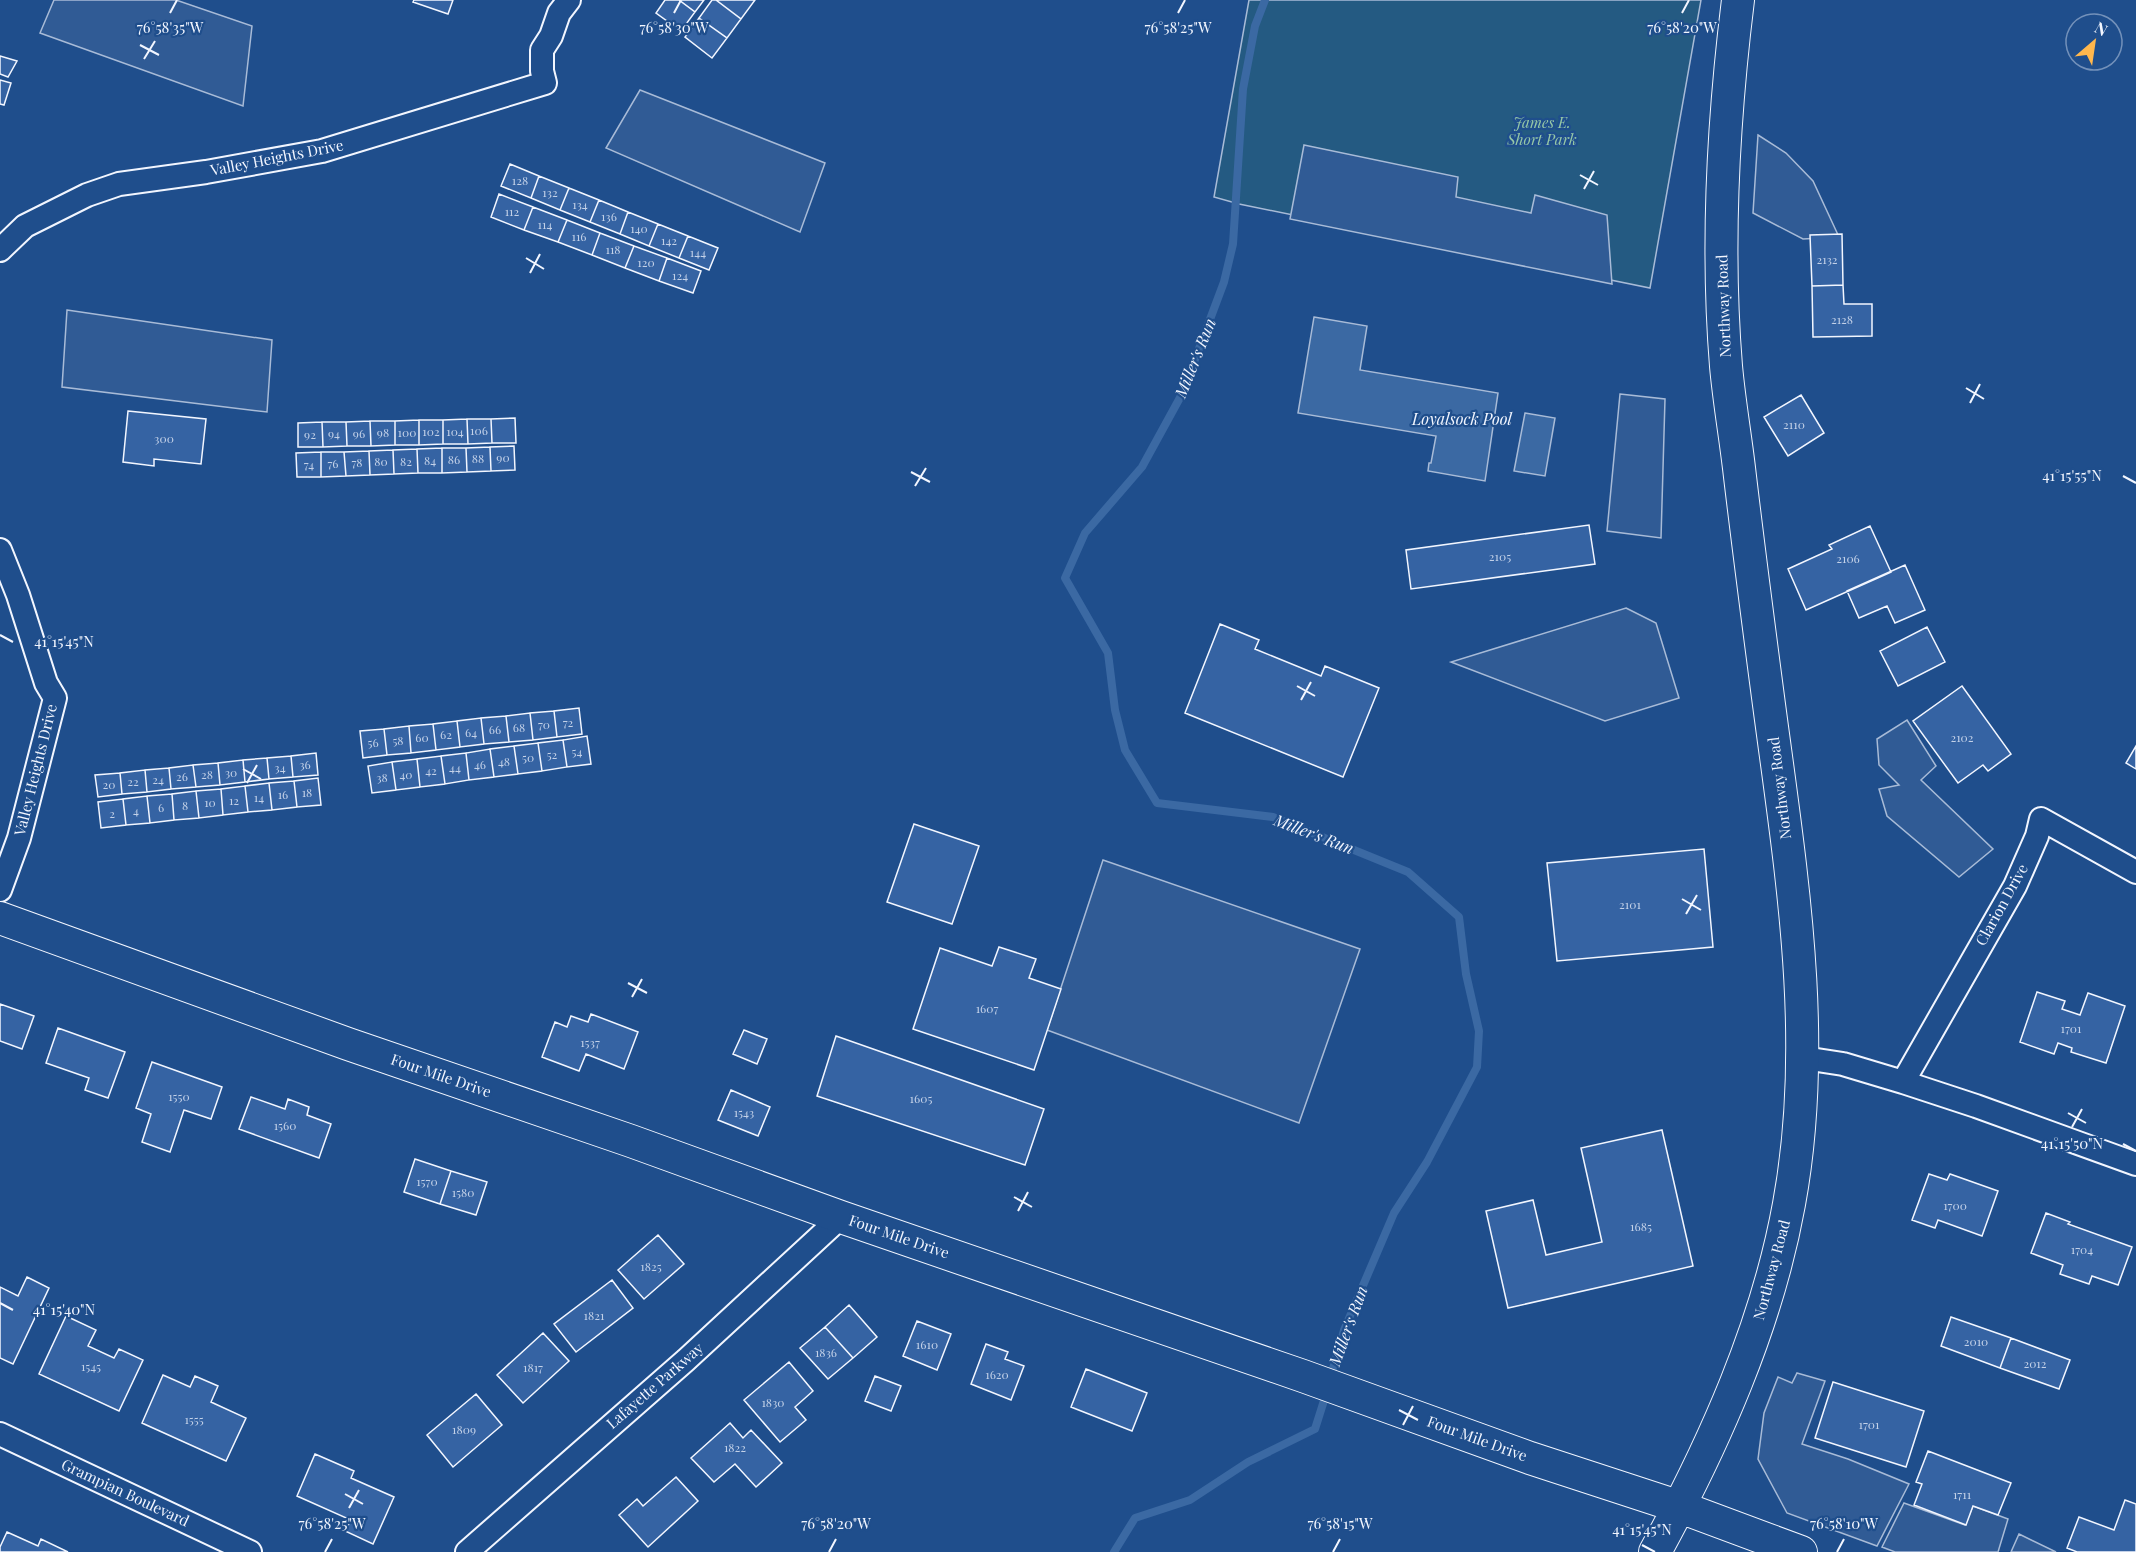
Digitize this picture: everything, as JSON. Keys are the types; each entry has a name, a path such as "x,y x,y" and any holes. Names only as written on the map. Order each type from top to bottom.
{"street":[{"name":"Valley Heights Drive","path":"0,250 25,226 87,195 119,184 206,172 322,151 545,83 542,71 542,50 551,36 559,13 569,0"},
{"name":"Northway Road","path":"1654,1552 1680,1507 1722,1415 1750,1344 1775,1269 1790,1204 1799,1131 1804,1058 1801,978 1786,836 1726,366 1722,259 1722,168 1728,80 1738,0"},
{"name":"Valley Heights Drive","path":"0,550 18,595 46,683 55,698 19,838 0,890"},
{"name":"Clarion Drive","path":"1903,1082 2015,886 2037,836 2041,819 2136,872"},
{"name":"Four Mile Drive","path":"0,918 348,1044 632,1142 842,1218 1352,1393 1530,1458 1680,1507 1801,1552"},
{"path":"1804,1058 1843,1064 1903,1082 2136,1164"},
{"name":"Lafayette Parkway","path":"467,1552 686,1360 842,1218"},
{"name":"Grampian Boulevard","path":"0,1434 250,1552"}],"green space":[{"name":"James E. Short Park","path":"1249,0 1701,0 1650,288 1214,197"}],"shaded area":[{"path":"54,0 176,0 252,26 243,106 40,33"},
{"path":"640,90 825,163 800,232 606,148"},
{"path":"1758,135 1786,153 1813,181 1839,237 1803,239 1753,213"},
{"path":"1304,145 1458,177 1456,197 1531,213 1535,195 1607,215 1612,284 1290,219"},
{"path":"67,310 272,340 267,412 62,387"},
{"path":"1620,394 1665,399 1661,538 1607,531"},
{"path":"1626,608 1656,623 1679,698 1605,721 1451,662"},
{"path":"1907,720 1936,766 1921,780 1993,849 1959,877 1887,816 1879,789 1899,785 1879,765 1877,739"},
{"path":"1103,860 1360,949 1299,1123 1047,1030"},
{"path":"1797,1373 1825,1381 1802,1444 1848,1459 1909,1484 1877,1546 1787,1513 1758,1459 1764,1413 1778,1377 1792,1383"},
{"path":"1904,1503 1965,1525 1973,1506 2008,1519 1998,1552 1895,1552 1882,1547"},
{"path":"2019,1534 2056,1552 2011,1552"}],"water":[{"name":"Loyalsock Pool","path":"1314,317 1367,326 1360,370 1498,393 1485,481 1428,471 1436,436 1298,413"},
{"path":"1525,413 1555,418 1545,476 1514,471"}],"building":[{"path":"414,0 453,0 448,14 413,2"},
{"path":"665,0 679,0 695,12 681,31 656,13"},
{"path":"679,0 704,0 695,12"},
{"path":"712,0 716,0 741,19 727,38 699,18"},
{"path":"716,0 755,0 741,19"},
{"path":"699,18 727,38 712,58 685,37"},
{"path":"0,56 17,61 8,77 0,74"},
{"path":"0,80 11,83 4,105 0,104"},
{"path":"510,164 539,176 531,198 501,186"},
{"path":"539,176 569,188 560,210 531,198"},
{"path":"569,188 599,200 590,222 560,210"},
{"path":"499,194 533,207 524,230 491,217"},
{"path":"599,200 628,212 620,234 590,222"},
{"path":"533,207 567,220 558,242 524,230"},
{"path":"628,212 658,224 649,246 620,234"},
{"path":"567,220 600,233 592,255 558,242"},
{"path":"658,224 688,236 679,258 649,246"},
{"path":"600,233 634,246 625,268 592,255"},
{"path":"1842,234 1843,285 1812,286 1810,235"},
{"path":"688,236 718,248 709,270 679,258"},
{"path":"634,246 667,258 659,281 625,268"},
{"path":"667,258 701,271 693,293 659,281"},
{"path":"1843,285 1844,304 1872,304 1872,336 1813,337 1812,286"},
{"path":"1801,395 1824,433 1788,456 1764,417"},
{"path":"128,411 206,419 201,464 154,459 154,466 123,462"},
{"path":"515,418 516,443 492,443 491,419"},
{"path":"467,419 491,419 492,443 468,444"},
{"path":"467,419 468,444 443,444 443,420"},
{"path":"419,420 443,420 443,444 419,445"},
{"path":"419,420 419,445 395,445 395,421"},
{"path":"370,421 395,421 395,445 371,446"},
{"path":"370,421 371,446 347,446 346,422"},
{"path":"322,422 346,422 347,446 323,447"},
{"path":"322,422 323,447 298,447 298,423"},
{"path":"514,446 515,470 491,471 490,447"},
{"path":"490,447 491,471 467,472 466,448"},
{"path":"442,448 466,448 467,472 442,473"},
{"path":"442,448 442,473 418,473 417,449"},
{"path":"417,449 418,473 394,474 393,450"},
{"path":"393,450 394,474 370,475 369,451"},
{"path":"369,451 370,475 346,476 344,452"},
{"path":"321,452 344,452 346,476 321,477"},
{"path":"321,452 321,477 297,477 296,453"},
{"path":"1589,525 1595,564 1411,589 1406,550"},
{"path":"1870,526 1891,572 1806,610 1788,569 1832,549 1829,545"},
{"path":"1905,565 1925,610 1895,623 1887,606 1859,618 1847,591"},
{"path":"1220,624 1259,640 1255,649 1321,676 1325,666 1379,688 1343,777 1185,713"},
{"path":"1927,627 1945,662 1898,686 1880,651"},
{"path":"1962,686 2011,754 1988,771 1983,765 1958,783 1913,721"},
{"path":"579,708 582,734 557,737 554,711"},
{"path":"554,711 557,737 533,740 530,713"},
{"path":"530,713 533,740 509,742 506,716"},
{"path":"506,716 509,742 484,744 481,718"},
{"path":"481,718 484,744 460,747 457,721"},
{"path":"457,721 460,747 436,750 433,724"},
{"path":"433,724 436,750 411,753 409,726"},
{"path":"409,726 411,753 387,755 384,729"},
{"path":"384,729 387,755 363,758 360,731"},
{"path":"587,736 591,764 567,767 563,740"},
{"path":"563,740 567,767 542,771 538,743"},
{"path":"538,743 542,771 518,774 514,746"},
{"path":"514,746 518,774 494,777 490,749"},
{"path":"2136,746 2136,769 2126,763"},
{"path":"490,749 494,777 469,780 466,753"},
{"path":"316,753 318,775 293,777 291,756"},
{"path":"466,753 469,780 445,784 441,756"},
{"path":"291,756 293,777 269,779 267,758"},
{"path":"441,756 445,784 420,787 417,759"},
{"path":"267,758 269,779 245,782 243,760"},
{"path":"417,759 420,787 396,790 392,762"},
{"path":"243,760 245,782 220,785 218,763"},
{"path":"392,762 396,790 372,793 368,766"},
{"path":"218,763 220,785 196,787 193,765"},
{"path":"193,765 196,787 171,789 169,768"},
{"path":"169,768 171,789 147,792 145,770"},
{"path":"145,770 147,792 122,794 120,773"},
{"path":"120,773 122,794 98,797 95,775"},
{"path":"318,778 321,805 297,807 294,781"},
{"path":"294,781 297,807 272,810 269,783"},
{"path":"269,783 272,810 248,812 245,786"},
{"path":"245,786 248,812 223,815 221,789"},
{"path":"221,789 223,815 199,818 196,791"},
{"path":"196,791 199,818 174,820 172,794"},
{"path":"172,794 174,820 150,823 147,796"},
{"path":"147,796 150,823 126,825 123,799"},
{"path":"123,799 126,825 101,828 98,802"},
{"path":"914,824 979,846 952,924 887,902"},
{"path":"1704,849 1713,947 1557,961 1547,863"},
{"path":"999,947 1036,959 1029,978 1061,989 1034,1070 913,1029 940,948 992,966"},
{"path":"2037,992 2065,1001 2062,1009 2080,1015 2088,993 2125,1006 2106,1063 2071,1052 2072,1048 2058,1043 2054,1054 2020,1042"},
{"path":"0,1004 34,1016 22,1049 0,1041"},
{"path":"591,1014 638,1032 624,1069 586,1054 579,1071 542,1057 555,1022 567,1027 571,1016 588,1022"},
{"path":"58,1028 125,1052 108,1098 85,1090 89,1078 46,1063"},
{"path":"744,1030 767,1039 757,1064 733,1054"},
{"path":"836,1036 1044,1109 1025,1165 817,1096"},
{"path":"152,1062 222,1087 211,1119 184,1110 170,1152 142,1142 151,1114 136,1108"},
{"path":"731,1090 770,1107 758,1136 718,1120"},
{"path":"251,1097 285,1109 288,1099 309,1107 307,1115 331,1124 319,1158 239,1129"},
{"path":"1662,1130 1693,1266 1508,1308 1486,1211 1533,1200 1546,1255 1602,1242 1581,1148"},
{"path":"415,1159 451,1171 440,1204 404,1192"},
{"path":"451,1171 487,1182 476,1215 440,1204"},
{"path":"1929,1174 1947,1180 1950,1174 1998,1191 1982,1236 1938,1220 1935,1228 1912,1220"},
{"path":"2046,1213 2070,1222 2068,1224 2132,1247 2118,1285 2092,1276 2089,1284 2060,1274 2063,1265 2031,1253"},
{"path":"658,1235 684,1264 644,1299 618,1270"},
{"path":"27,1277 49,1288 13,1364 0,1358 0,1287 18,1296"},
{"path":"612,1280 633,1308 576,1352 554,1324"},
{"path":"849,1305 877,1337 853,1358 825,1327"},
{"path":"66,1316 96,1330 88,1346 114,1358 119,1349 143,1360 119,1411 39,1374"},
{"path":"1951,1317 2011,1338 2000,1368 1941,1346"},
{"path":"917,1321 951,1334 937,1370 903,1356"},
{"path":"825,1327 853,1358 828,1379 800,1348"},
{"path":"543,1333 569,1361 523,1403 497,1375"},
{"path":"2011,1338 2070,1360 2059,1389 2000,1368"},
{"path":"986,1344 1008,1352 1005,1359 1024,1366 1011,1400 971,1384"},
{"path":"789,1362 813,1391 795,1407 806,1420 780,1442 744,1400"},
{"path":"1086,1369 1147,1393 1132,1431 1071,1407"},
{"path":"163,1375 190,1387 195,1376 218,1386 211,1402 246,1418 226,1461 142,1423"},
{"path":"875,1376 901,1386 891,1411 865,1401"},
{"path":"1833,1382 1924,1411 1906,1467 1815,1438"},
{"path":"476,1394 502,1425 453,1467 427,1435"},
{"path":"730,1423 743,1438 751,1430 782,1463 756,1487 735,1464 714,1482 691,1458"},
{"path":"1928,1451 2011,1483 1998,1515 1973,1506 1966,1525 1914,1505 1922,1484 1916,1482"},
{"path":"315,1454 354,1471 351,1478 394,1497 373,1544 345,1531 351,1520 297,1496"},
{"path":"676,1477 698,1501 648,1547 619,1515 637,1499 643,1506"},
{"path":"2125,1500 2136,1504 2136,1552 2077,1552 2067,1548 2079,1517 2114,1530"},
{"path":"7,1532 38,1546 41,1539 68,1552 0,1552"}],"waterway":[{"name":"Miller's Run","path":"1265,0 1255,26 1243,89 1233,244 1224,282 1182,394 1142,467 1085,533 1065,578 1108,653 1115,710 1125,750 1157,803 1273,817 1408,872 1459,917 1466,974 1479,1031 1477,1067 1427,1162 1394,1213 1344,1330 1330,1379"},
{"name":"Miller's Run","path":"1114,1552 1135,1518 1190,1500 1248,1462 1315,1429 1327,1391"}]}
